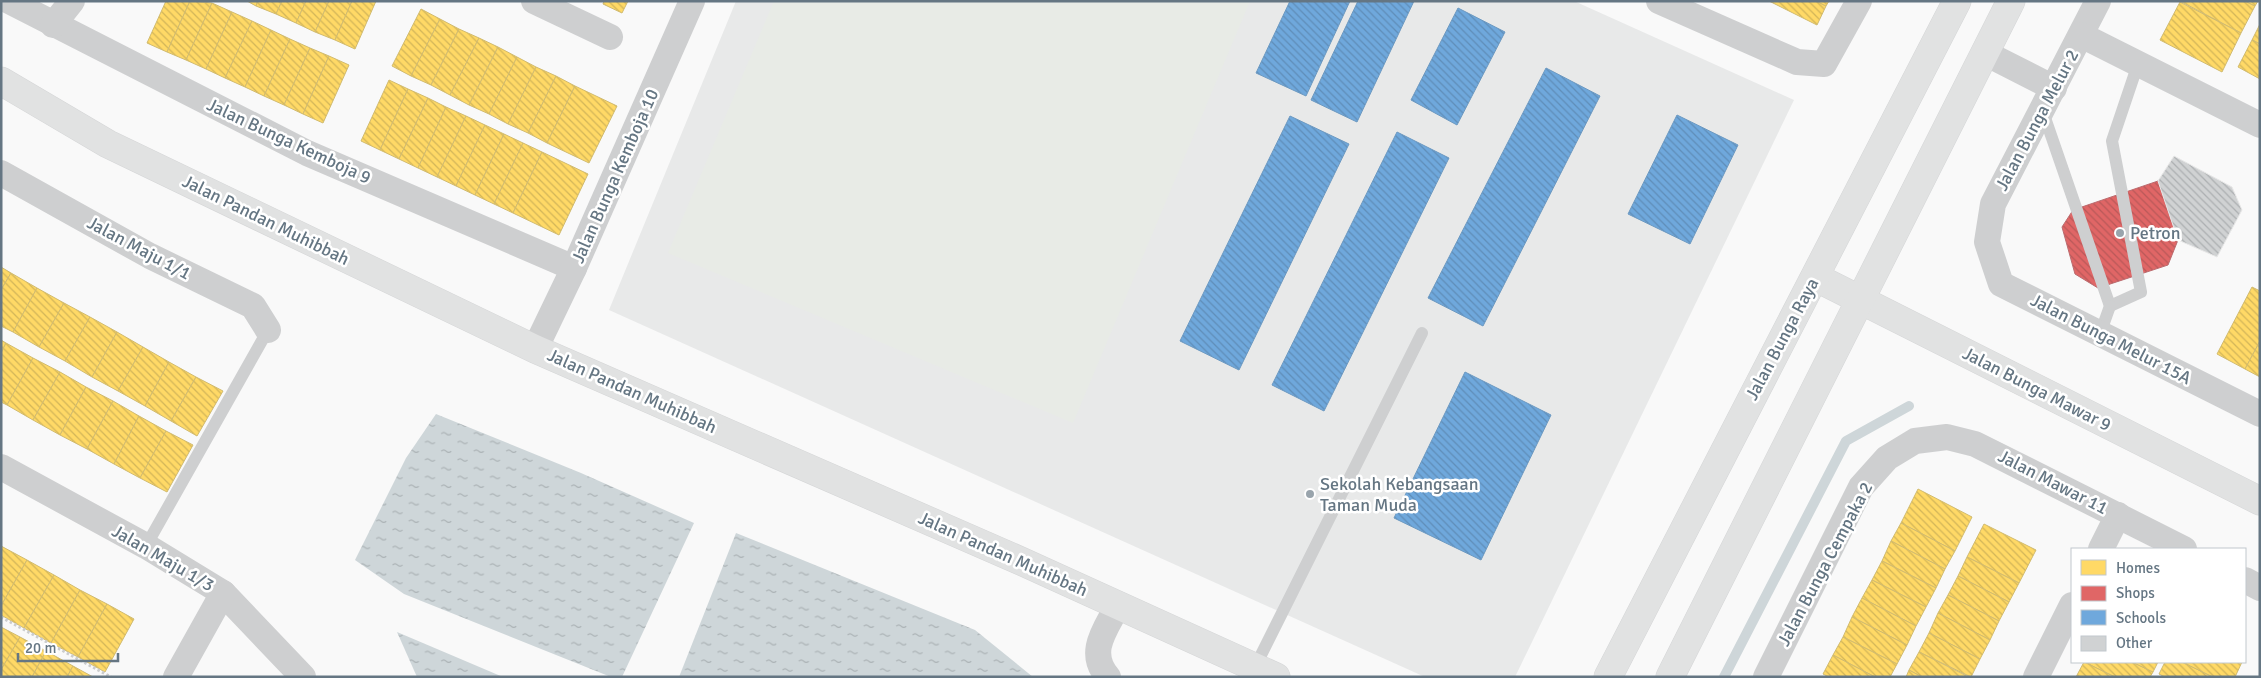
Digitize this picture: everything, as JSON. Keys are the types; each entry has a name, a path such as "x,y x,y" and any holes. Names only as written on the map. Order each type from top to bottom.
{"street":[{"name":"Jalan Bunga Kemboja 9","path":"9,1 307,153 574,268"},
{"path":"53,25 72,1"},
{"path":"534,1 610,37"},
{"name":"Jalan Bunga Kemboja 10","path":"534,349 574,268 692,1"},
{"path":"1659,1 1797,62 1824,64 1859,1"},
{"name":"Jalan Bunga Raya","path":"1608,677 1956,1"},
{"path":"1670,677 2011,1"},
{"name":"Jalan Bunga Melur 2","path":"1988,242 1993,204 2098,1"},
{"path":"2081,35 2260,125"},
{"path":"1985,53 2048,99"},
{"name":"Jalan Pandan Muhibbah","path":"1,81 108,144 534,349 1118,605 1265,672"},
{"name":"Jalan Maju 1/1","path":"1,173 150,256 253,306 268,330"},
{"name":"Jalan Bunga Melur 15A","path":"1988,242 2001,284 2260,414"},
{"name":"Jalan Bunga Mawar 9","path":"1815,277 2260,501"},
{"name":"Jalan Mawar 11","path":"1915,441 1946,437 1976,444 2182,548"},
{"name":"Jalan Bunga Cempaka 2","path":"1766,677 1861,487 1887,458 1915,441"},
{"name":"Jalan Maju 1/3","path":"1,467 146,546 223,593 303,677"},
{"path":"2102,548 2118,515"},
{"path":"2246,581 2260,588"},
{"path":"176,677 223,593"},
{"path":"1108,677 1098,661 1098,645 1118,605"},
{"path":"2036,677 2071,607"}],"lane":[{"path":"2110,306 2141,292 2112,141 2138,64"},
{"path":"2048,99 2110,306 2100,334"},
{"path":"146,546 268,330"},
{"path":"1265,672 1422,333"}],"path":[{"path":"1,617 111,677"}],"shaded area":[{"name":"Sekolah Kebangsaan Taman Muda","path":"736,1 1574,1 1794,100 1515,677 1425,677 609,310"},
{"path":"774,1 1250,1 1073,423 668,253"}],"water":[{"path":"436,414 581,473 694,523 622,677 611,677 404,594 355,560 406,458"},
{"path":"736,533 975,630 1033,677 679,677"},
{"path":"397,632 503,677 417,677"}],"building: Homes":[{"path":"166,1 190,1 167,52 147,43"},
{"path":"190,1 212,3 186,60 167,52"},
{"path":"247,1 258,1 256,6"},
{"path":"258,1 282,1 276,14 256,6"},
{"path":"282,1 306,1 296,23 276,14"},
{"path":"306,1 329,1 315,32 296,23"},
{"path":"329,1 352,1 335,40 315,32"},
{"path":"352,1 376,1 355,49 335,40"},
{"path":"604,1 628,1 622,13 603,4"},
{"path":"1769,1 1816,1 1826,6 1817,25"},
{"path":"1816,1 1829,1 1826,6"},
{"path":"2180,1 2245,1 2255,6 2241,33"},
{"path":"2245,1 2258,1 2255,6"},
{"path":"2180,2 2241,33 2222,72 2160,40"},
{"path":"212,3 232,12 206,69 186,60"},
{"path":"421,9 440,19 411,76 392,66"},
{"path":"232,12 252,21 225,78 206,69"},
{"path":"440,19 459,29 431,85 411,76"},
{"path":"252,21 271,30 245,87 225,78"},
{"path":"2260,24 2260,44 2252,40"},
{"path":"459,29 479,38 450,95 431,85"},
{"path":"271,30 290,39 264,96 245,87"},
{"path":"479,38 498,47 469,105 450,95"},
{"path":"290,39 310,48 284,105 264,96"},
{"path":"2252,40 2260,44 2260,79 2238,67"},
{"path":"498,47 517,57 489,114 469,105"},
{"path":"310,48 329,56 303,114 284,105"},
{"path":"329,56 349,65 323,123 303,114"},
{"path":"517,57 536,67 508,124 489,114"},
{"path":"536,67 556,76 528,133 508,124"},
{"path":"556,76 575,86 547,143 528,133"},
{"path":"389,80 408,89 380,150 361,141"},
{"path":"575,86 617,106 589,163 547,143"},
{"path":"408,89 428,98 399,159 380,150"},
{"path":"428,98 446,107 418,168 399,159"},
{"path":"446,107 466,116 437,177 418,168"},
{"path":"466,116 485,125 456,186 437,177"},
{"path":"485,125 504,134 475,195 456,186"},
{"path":"504,134 523,143 494,204 475,195"},
{"path":"523,143 542,152 513,213 494,204"},
{"path":"542,152 588,174 559,235 513,213"},
{"path":"1,267 11,273 1,290"},
{"path":"11,273 37,288 13,332 1,326 1,290"},
{"path":"2252,287 2260,291 2260,341 2245,369 2217,354"},
{"path":"37,288 64,303 39,347 13,332"},
{"path":"64,303 90,317 65,361 39,347"},
{"path":"90,317 117,332 92,377 65,361"},
{"path":"117,332 143,347 118,391 92,377"},
{"path":"1,340 6,343 1,353"},
{"path":"2260,341 2260,377 2245,369"},
{"path":"6,343 33,358 7,405 1,402 1,353"},
{"path":"143,347 169,362 145,406 118,391"},
{"path":"33,358 60,372 33,420 7,405"},
{"path":"169,362 196,377 171,421 145,406"},
{"path":"60,372 86,387 60,435 33,420"},
{"path":"196,377 223,391 197,436 171,421"},
{"path":"86,387 113,401 87,449 60,435"},
{"path":"113,401 139,416 114,464 87,449"},
{"path":"139,416 166,431 140,478 114,464"},
{"path":"166,431 193,445 167,492 140,478"},
{"path":"1918,489 1972,517 1955,551 1901,523"},
{"path":"1901,523 1955,551 1945,569 1891,541"},
{"path":"1984,524 2036,550 2019,583 1967,557"},
{"path":"1891,541 1945,569 1936,588 1882,561"},
{"path":"1,546 27,560 1,606"},
{"path":"1967,557 2019,583 2009,602 1958,576"},
{"path":"27,560 54,575 24,628 1,615 1,606"},
{"path":"1882,561 1936,588 1926,607 1872,580"},
{"path":"54,575 80,590 51,643 24,628"},
{"path":"1958,576 2009,602 1999,621 1948,595"},
{"path":"1872,580 1926,607 1916,626 1862,598"},
{"path":"80,590 107,604 78,657 51,643"},
{"path":"1948,595 1999,621 1990,640 1938,613"},
{"path":"1862,598 1916,626 1907,645 1852,617"},
{"path":"107,604 134,619 105,672 78,657"},
{"path":"1938,613 1990,640 1980,659 1929,633"},
{"path":"1852,617 1907,645 1897,664 1843,637"},
{"path":"1,627 20,637 1,670"},
{"path":"1929,633 1980,659 1971,677 1919,652"},
{"path":"20,637 46,651 32,677 1,677 1,670"},
{"path":"1843,637 1897,664 1890,677 1875,677 1833,655"},
{"path":"46,651 73,666 67,677 32,677"},
{"path":"1919,652 1969,677 1922,677 1909,670"},
{"path":"1833,655 1875,677 1829,677 1823,674"},
{"path":"2083,663 2086,663 2115,677 2076,677"},
{"path":"2086,663 2134,663 2153,672 2150,677 2115,677"},
{"path":"2134,663 2158,663 2153,672"},
{"path":"2164,663 2184,663 2213,677 2165,677 2159,674"},
{"path":"2184,663 2242,663 2235,677 2213,677"},
{"path":"73,666 93,677 67,677"},
{"path":"1909,670 1922,677 1906,677"}],"building: Shops":[{"name":"Petron","path":"2158,181 2178,240 2168,265 2098,288 2075,274 2062,227 2073,210"}],"building: Schools":[{"path":"1290,1 1350,1 1306,96 1256,73"},
{"path":"1358,1 1414,1 1357,122 1311,100"},
{"path":"1458,8 1505,32 1457,125 1411,100"},
{"path":"1546,68 1600,96 1483,326 1428,298"},
{"path":"1677,115 1738,145 1690,244 1628,214"},
{"path":"1290,116 1349,144 1239,370 1180,341"},
{"path":"1397,132 1449,158 1324,411 1272,385"},
{"path":"1465,372 1551,415 1481,560 1394,518"}],"building: Other":[{"path":"2174,156 2232,187 2242,210 2217,257 2178,240 2158,181"}],"waterway":[{"path":"1724,677 1846,441 1909,406"}],"place":[{"name":"Petron","path":"2120,233"},
{"name":"Sekolah Kebangsaan Taman Muda","path":"1310,494"}]}
